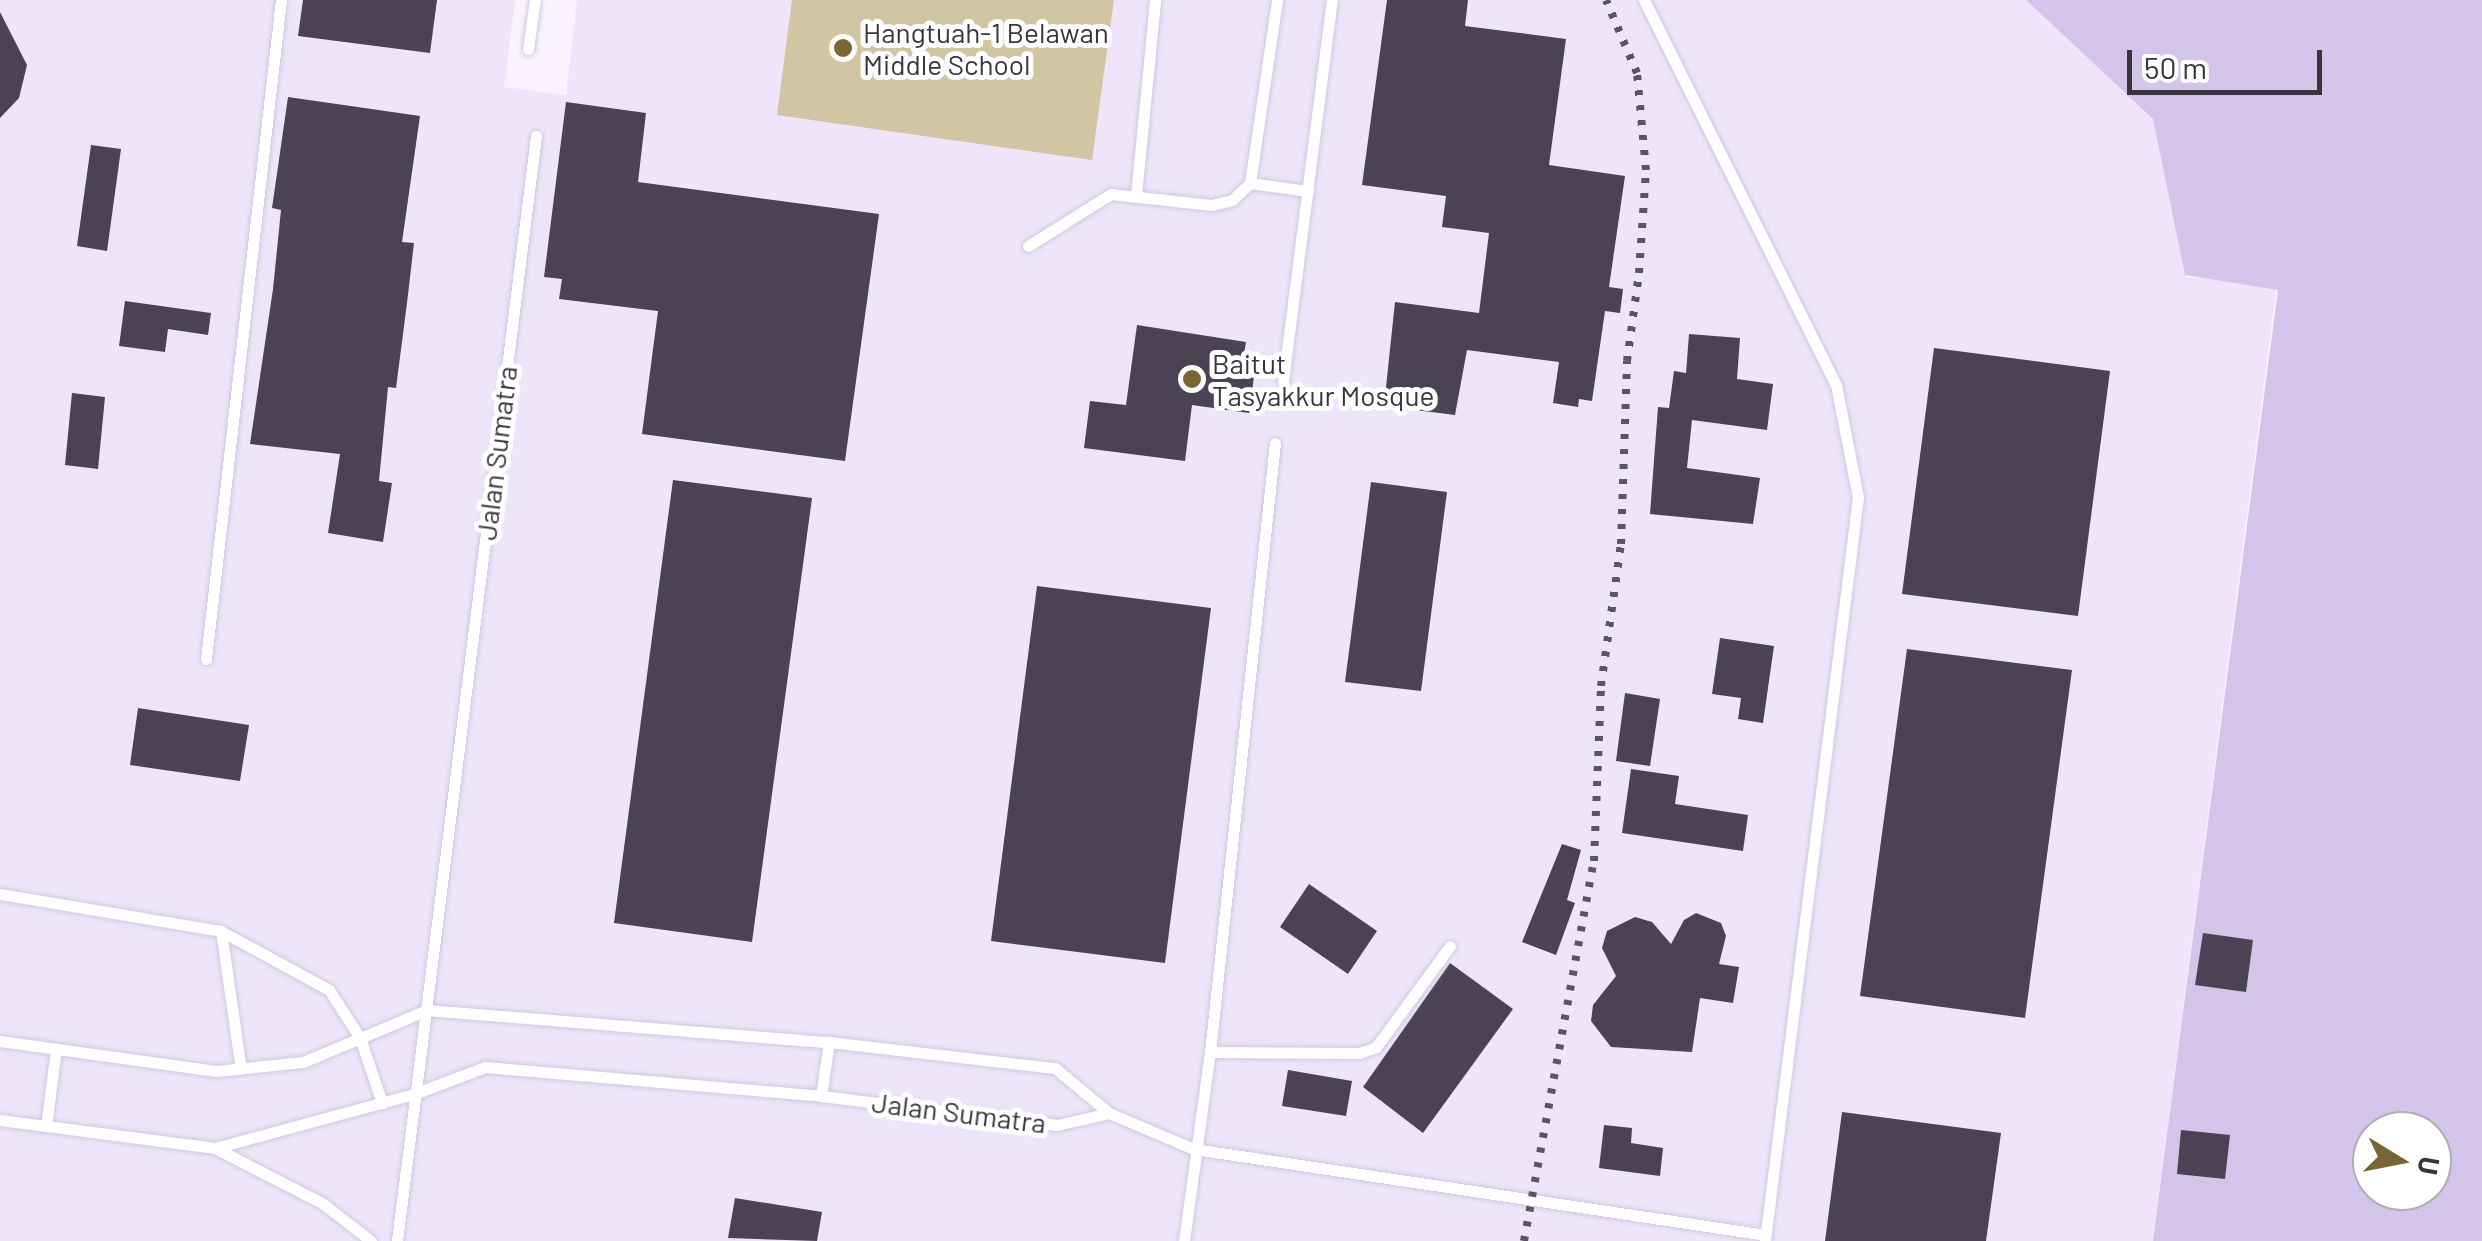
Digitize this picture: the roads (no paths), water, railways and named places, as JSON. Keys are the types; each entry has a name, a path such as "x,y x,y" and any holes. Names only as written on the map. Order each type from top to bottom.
{"lane":[{"path":"206,659 281,0"},
{"path":"528,49 535,0"},
{"path":"1136,195 1155,0"},
{"path":"1028,246 1111,194 1210,205 1232,200 1250,183 1277,0"},
{"path":"1283,381 1332,0"},
{"path":"1108,1113 1194,1149 1766,1238 1858,497 1836,385 1644,0"},
{"name":"Jalan Sumatra","path":"398,1241 536,136"},
{"path":"1250,183 1308,191"},
{"path":"1184,1241 1210,1052 1275,442"},
{"path":"0,894 221,931 329,990 360,1038 382,1103"},
{"path":"221,931 241,1069"},
{"path":"1210,1052 1359,1053 1376,1047 1450,946"},
{"name":"Jalan Sumatra","path":"0,1041 216,1072 303,1062 427,1010 829,1042 1056,1068 1108,1113"},
{"path":"822,1096 829,1042"},
{"path":"46,1126 56,1049"},
{"name":"Jalan Sumatra","path":"215,1148 414,1094 485,1067 822,1096 1057,1125 1108,1113"},
{"name":"Jalan Sumatra","path":"0,1120 215,1148 322,1203 371,1241"}],"railway":[{"path":"1524,1241 1594,861 1601,686 1621,544 1627,361 1639,273 1646,170 1637,73 1606,0"}],"place":[{"name":"Hangtuah-1 Belawan Middle School","path":"843,48"},
{"name":"Baitut Tasyakkur Mosque","path":"1192,379"}]}
